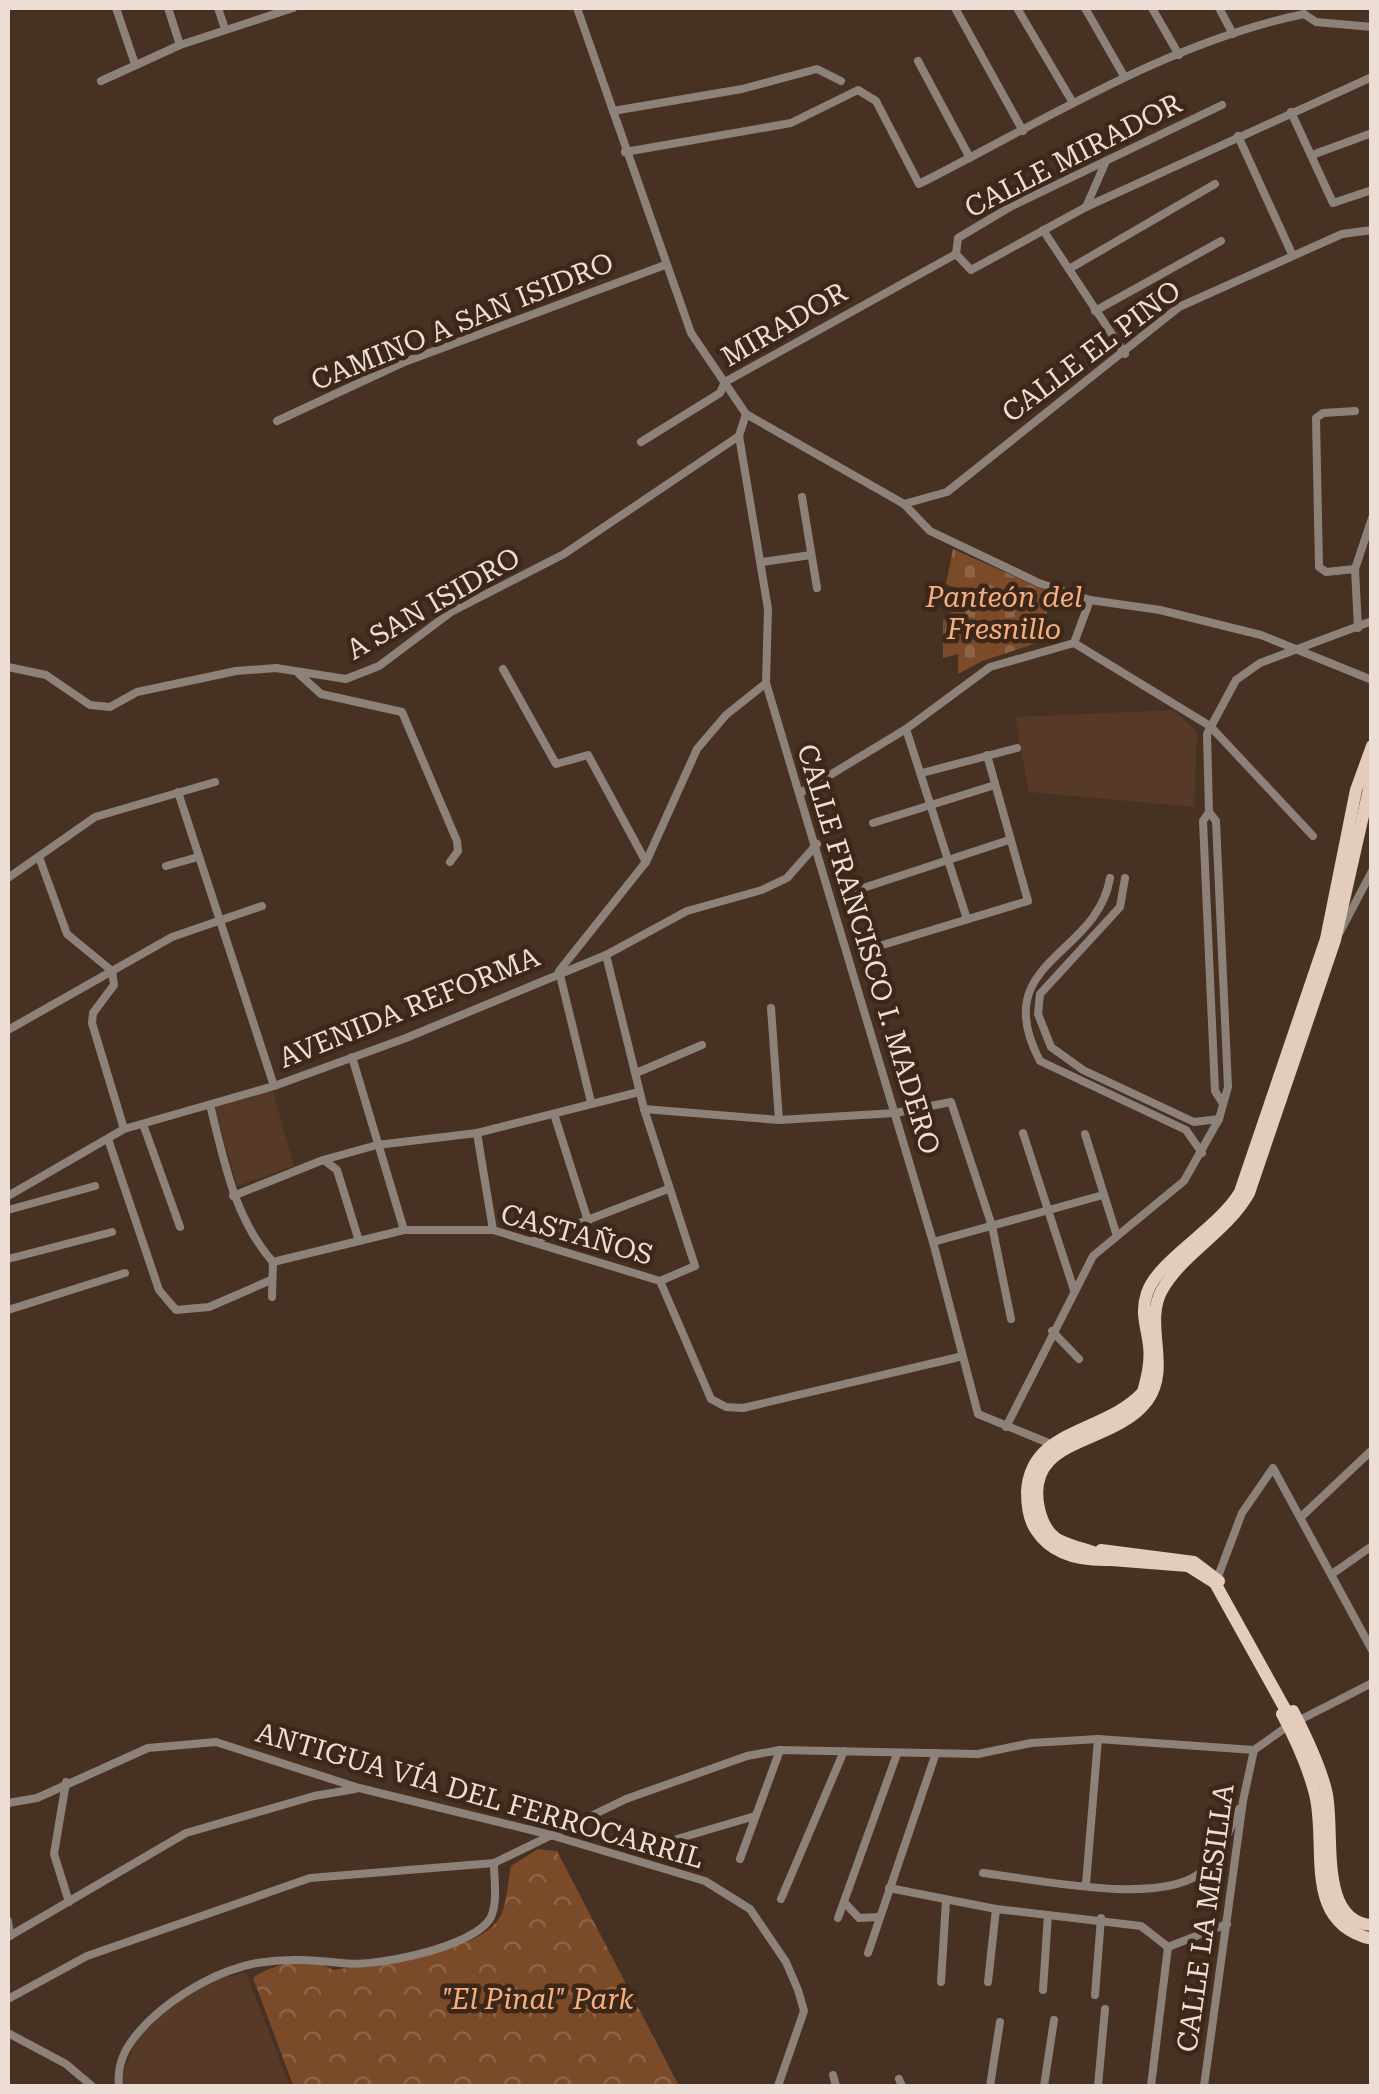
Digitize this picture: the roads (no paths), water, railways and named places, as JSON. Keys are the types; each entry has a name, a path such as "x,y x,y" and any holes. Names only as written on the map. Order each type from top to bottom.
{"main road":[{"path":"1372,746 1356,790 1326,939 1240,1192 1215,1226 1164,1267 1148,1288 1142,1308 1150,1348 1143,1392 1106,1421 1057,1447 1038,1474 1042,1522 1057,1540 1111,1560 1188,1566 1215,1583 1294,1725 1321,1792 1326,1830 1325,1889 1334,1912 1355,1930 1372,1936"},
{"path":"1057,1447 1109,1431 1134,1415 1150,1398 1157,1372 1156,1310 1161,1292 1236,1217 1249,1193 1335,940 1372,776"},
{"path":"1092,1555 1194,1562 1217,1579 1326,1788 1332,1816 1332,1886 1340,1905 1355,1920 1372,1925"},
{"path":"1092,1555 1190,1572 1203,1578 1293,1723 1315,1794 1324,1900 1348,1931 1372,1936"}],"street":[{"path":"116,8 135,64"},
{"path":"168,8 180,45"},
{"path":"218,8 225,29"},
{"path":"100,81 180,45 272,11 293,8"},
{"path":"578,8 691,333 746,414 904,504 930,531 1040,583 1090,600 1160,610 1302,650 1372,680"},
{"path":"955,8 1022,131"},
{"path":"1017,8 1073,103"},
{"path":"1085,8 1124,76"},
{"path":"1152,8 1179,56"},
{"path":"1219,8 1233,34"},
{"path":"625,152 791,123 858,90 876,101 920,184 1124,76 1233,34 1303,11 1316,22 1372,27"},
{"path":"918,61 970,158"},
{"path":"613,111 742,89 817,68 841,81"},
{"path":"956,254 971,270 1086,207 1372,77"},
{"name":"CALLE MIRADOR","path":"956,254 958,238 1107,159 1222,105"},
{"path":"1291,112 1333,203 1372,190"},
{"path":"1312,155 1372,133"},
{"path":"1238,136 1292,254"},
{"path":"1086,207 1107,159"},
{"path":"1068,268 1215,184"},
{"path":"1043,230 1125,354"},
{"name":"CALLE EL PINO","path":"904,504 947,492 1125,354 1178,307 1342,234 1372,230"},
{"path":"1095,311 1221,241"},
{"name":"MIRADOR","path":"641,442 720,392 725,382 956,254"},
{"name":"CAMINO A SAN ISIDRO","path":"277,421 402,364 665,264"},
{"path":"1355,410 1323,413 1316,418 1319,567 1326,572 1355,569"},
{"name":"CALLE FRANCISCO I. MADERO","path":"746,414 739,436 768,609 766,682 786,756 802,792 933,1242 960,1358 978,1414 1057,1447"},
{"name":"A SAN ISIDRO","path":"8,667 46,675 90,706 110,707 137,692 236,671 296,672 346,679 379,666 451,612 564,554 739,436"},
{"path":"802,498 816,588"},
{"path":"1358,628 1355,569 1372,518"},
{"path":"762,562 811,555"},
{"path":"1074,643 1090,600"},
{"path":"1006,1427 1093,1256 1116,1233 1184,1181 1219,1119 1228,1088 1216,821 1210,812 1210,726 1236,680 1260,663 1372,621"},
{"path":"802,792 906,729 990,667 1074,643 1210,726 1313,836"},
{"path":"504,668 556,764 588,754 646,862"},
{"path":"296,672 321,694 402,712 457,841 458,851 450,862"},
{"path":"591,1102 559,971 646,862 696,748 726,715 766,682"},
{"path":"906,729 967,919"},
{"path":"922,774 1017,748"},
{"path":"866,950 1028,901 987,755"},
{"path":"8,878 95,817 215,782"},
{"name":"CALLE FRANCISCO I. MADERO","path":"873,823 995,785"},
{"path":"178,792 274,1086"},
{"path":"1210,812 1203,821 1207,990 1215,1091 1222,1102"},
{"path":"857,890 1009,840"},
{"name":"AVENIDA REFORMA","path":"8,1196 124,1129 274,1086 406,1038 606,954 687,911 762,890 787,878 817,844"},
{"path":"39,857 66,934 112,971 114,985 93,1013 92,1023 124,1129"},
{"path":"166,866 198,857"},
{"path":"1335,940 1352,914 1370,871"},
{"path":"1110,878 1106,902 1032,983 1024,1001 1029,1040 1040,1061 1187,1132 1202,1152"},
{"path":"1125,878 1120,907 1040,994 1038,1014 1051,1047 1083,1070 1194,1122 1219,1119"},
{"path":"8,1030 172,937 262,906"},
{"path":"606,954 639,1092 694,1266 660,1281"},
{"path":"1024,1001 1039,1003"},
{"path":"772,1008 779,1120"},
{"path":"636,1074 702,1046"},
{"path":"352,1057 404,1230"},
{"path":"233,1196 323,1160 378,1144 477,1132 639,1092"},
{"path":"644,1109 779,1120 895,1113 951,1102 992,1226 1012,1319"},
{"path":"210,1104 233,1196 272,1262 272,1297"},
{"path":"554,1114 588,1220"},
{"path":"1187,1132 1194,1122"},
{"path":"142,1124 180,1227"},
{"path":"477,1132 493,1230"},
{"path":"1023,1132 1074,1290"},
{"path":"1085,1134 1116,1233"},
{"path":"108,1139 159,1290 176,1310 209,1307 272,1280"},
{"path":"323,1160 337,1170 359,1241"},
{"path":"43,1176 51,1198"},
{"path":"8,1210 96,1186"},
{"path":"530,1242 668,1189"},
{"path":"933,1242 1103,1195"},
{"name":"CASTAÑOS","path":"272,1262 404,1230 493,1230 660,1281 711,1399 726,1408 742,1408 960,1358"},
{"path":"8,1260 112,1232"},
{"path":"8,1310 126,1273"},
{"path":"1052,1332 1080,1359"},
{"path":"1301,1516 1372,1450"},
{"path":"1217,1579 1242,1513 1273,1468 1372,1650"},
{"path":"1332,1574 1372,1546"},
{"name":"CALLE LA MESILLA","path":"1204,2086 1243,1801 1254,1750 1293,1723 1370,1688"},
{"path":"8,1999 88,1956 310,1878 494,1863 547,1834 661,1786 747,1756 780,1750 978,1754 1031,1743 1098,1739 1254,1750"},
{"path":"1086,1884 1098,1739"},
{"name":"ANTIGUA VÍA DEL FERROCARRIL","path":"8,1803 36,1798 148,1748 216,1742 359,1788 547,1834 705,1882 750,1909 786,1962 804,2011 778,2086"},
{"path":"740,1859 780,1750"},
{"path":"782,1898 844,1751"},
{"path":"868,1953 936,1752"},
{"path":"838,1918 897,1754"},
{"path":"66,1782 54,1854 69,1902"},
{"path":"8,1920 9,1936 186,1833 314,1796 359,1788"},
{"path":"983,1873 1159,1890 1202,1872 1221,1848 1243,1801"},
{"path":"678,1840 754,1816"},
{"path":"119,2086 116,2066 136,2033 159,2011 206,1982 268,1962 326,1959 343,1964 439,1950 479,1931 490,1918 494,1902 494,1863"},
{"path":"889,1888 996,1909 1101,1918 1141,1926 1168,1948"},
{"path":"941,1982 946,1901"},
{"path":"844,1902 859,1918 879,1918"},
{"path":"988,1982 996,1909"},
{"path":"1043,1990 1048,1915"},
{"path":"1095,1995 1101,1918"},
{"path":"1168,1948 1227,1924"},
{"path":"1151,2086 1168,1948"},
{"path":"1098,2086 1104,2010"},
{"path":"1044,2086 1054,2020"},
{"path":"990,2086 1000,2022"},
{"path":"8,2032 66,2064 92,2086"},
{"path":"834,2075 836,2086"}],"park label":[{"name":"Panteón del Fresnillo","path":"1004,613"},
{"name":"\"El Pinal\" Park","path":"538,1999"}]}
